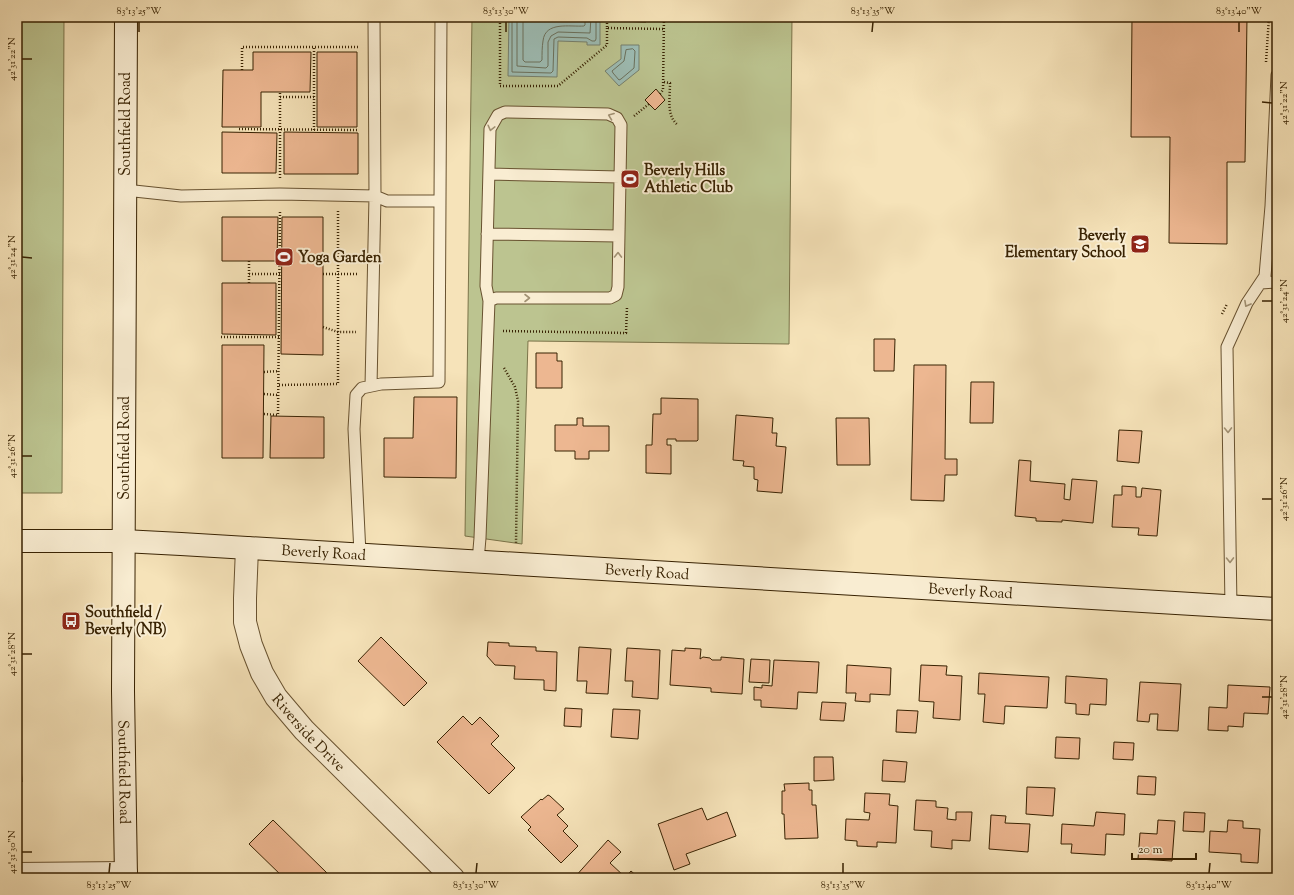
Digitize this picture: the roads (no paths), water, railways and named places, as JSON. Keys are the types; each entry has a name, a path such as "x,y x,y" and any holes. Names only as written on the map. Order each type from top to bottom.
{"street":[{"name":"Southfield Road","path":"126,17 123,541 123,691 126,876"},
{"name":"Beverly Road","path":"17,541 123,541 1277,609"},
{"name":"Riverside Drive","path":"247,548 245,622 251,645 262,674 276,698 304,730 453,878"},
{"path":"17,874 126,876"}],"lane":[{"path":"371,386 375,196 374,17"},
{"path":"360,554 354,429 356,395 362,388 380,384 439,382 441,17"},
{"path":"1231,607 1227,347 1247,303 1265,276 1271,206 1277,75"},
{"path":"478,561 489,301 486,286 490,129 498,115 505,112 608,114 617,118 620,125 620,177 618,287 616,295 610,298 496,298 489,301"},
{"path":"489,174 620,177"},
{"path":"125,190 181,196 280,194 338,195 375,196 387,201 440,201"},
{"path":"487,234 618,236"},
{"path":"1261,283 1277,282"}],"water":[{"path":"509,17 600,17 600,45 587,45 587,42 558,41 557,77 508,76"},
{"path":"621,45 639,45 639,70 619,86 605,71 621,59"}],"place":[{"name":"Beverly Hills Athletic Club","path":"630,179"},
{"name":"Beverly Elementary School","path":"1140,244"},
{"name":"Yoga Garden","path":"284,257"},
{"name":"Southfield / Beverly (NB)","path":"71,621"}]}
